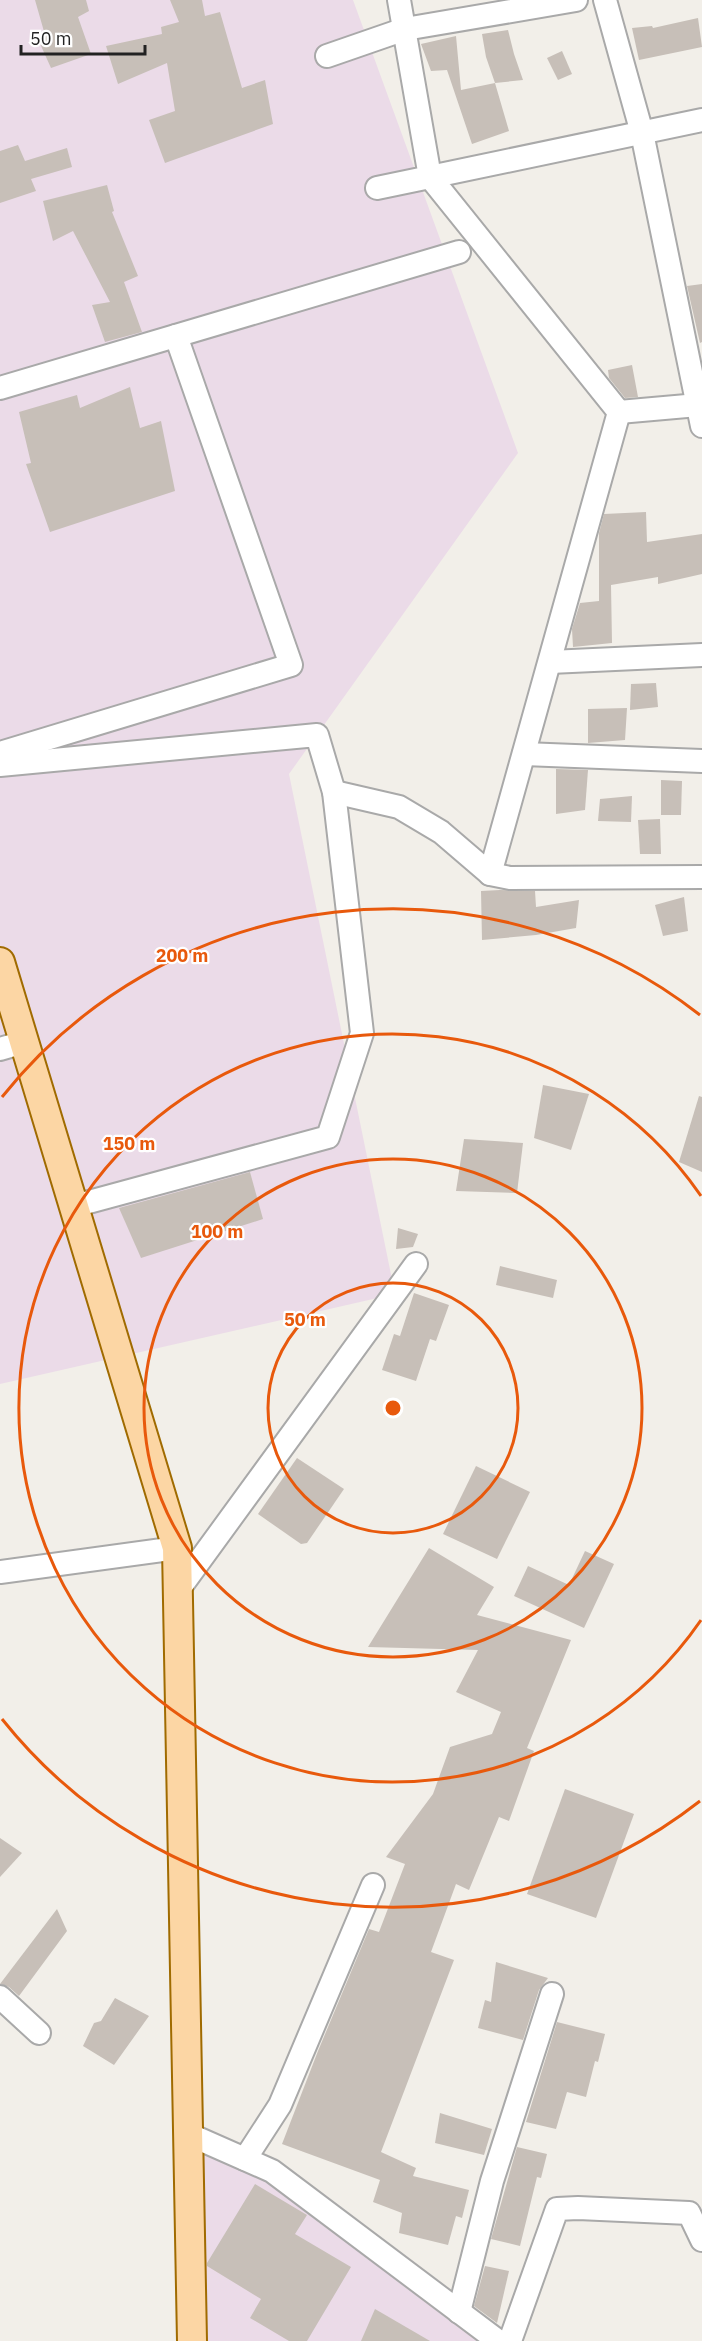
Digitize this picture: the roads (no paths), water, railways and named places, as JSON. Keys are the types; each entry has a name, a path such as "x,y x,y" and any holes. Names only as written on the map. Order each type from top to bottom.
{"main road":[{"path":"0,962 12,1046 74,1206 177,1548 192,2341"}],"street":[{"path":"399,0 430,177 619,412 700,415 642,133 605,0"},
{"path":"327,56 405,29 534,4 576,0"},
{"path":"377,188 702,120"},
{"path":"0,387 459,252"},
{"path":"0,753 291,665 176,336"},
{"path":"490,874 619,412"},
{"path":"550,662 702,655"},
{"path":"0,765 317,735 334,792 362,1033 328,1137 74,1206"},
{"path":"524,754 702,761"},
{"path":"334,792 399,807 441,832 490,874 510,878 702,877"},
{"path":"179,1589 416,1264"},
{"path":"0,1572 177,1548"},
{"path":"245,2159 280,2105 373,1885"},
{"path":"459,2312 492,2181 552,1994"},
{"path":"0,1997 39,2033"},
{"path":"188,2134 272,2171 498,2341"},
{"path":"510,2341 556,2209 689,2212 702,2240"}]}
